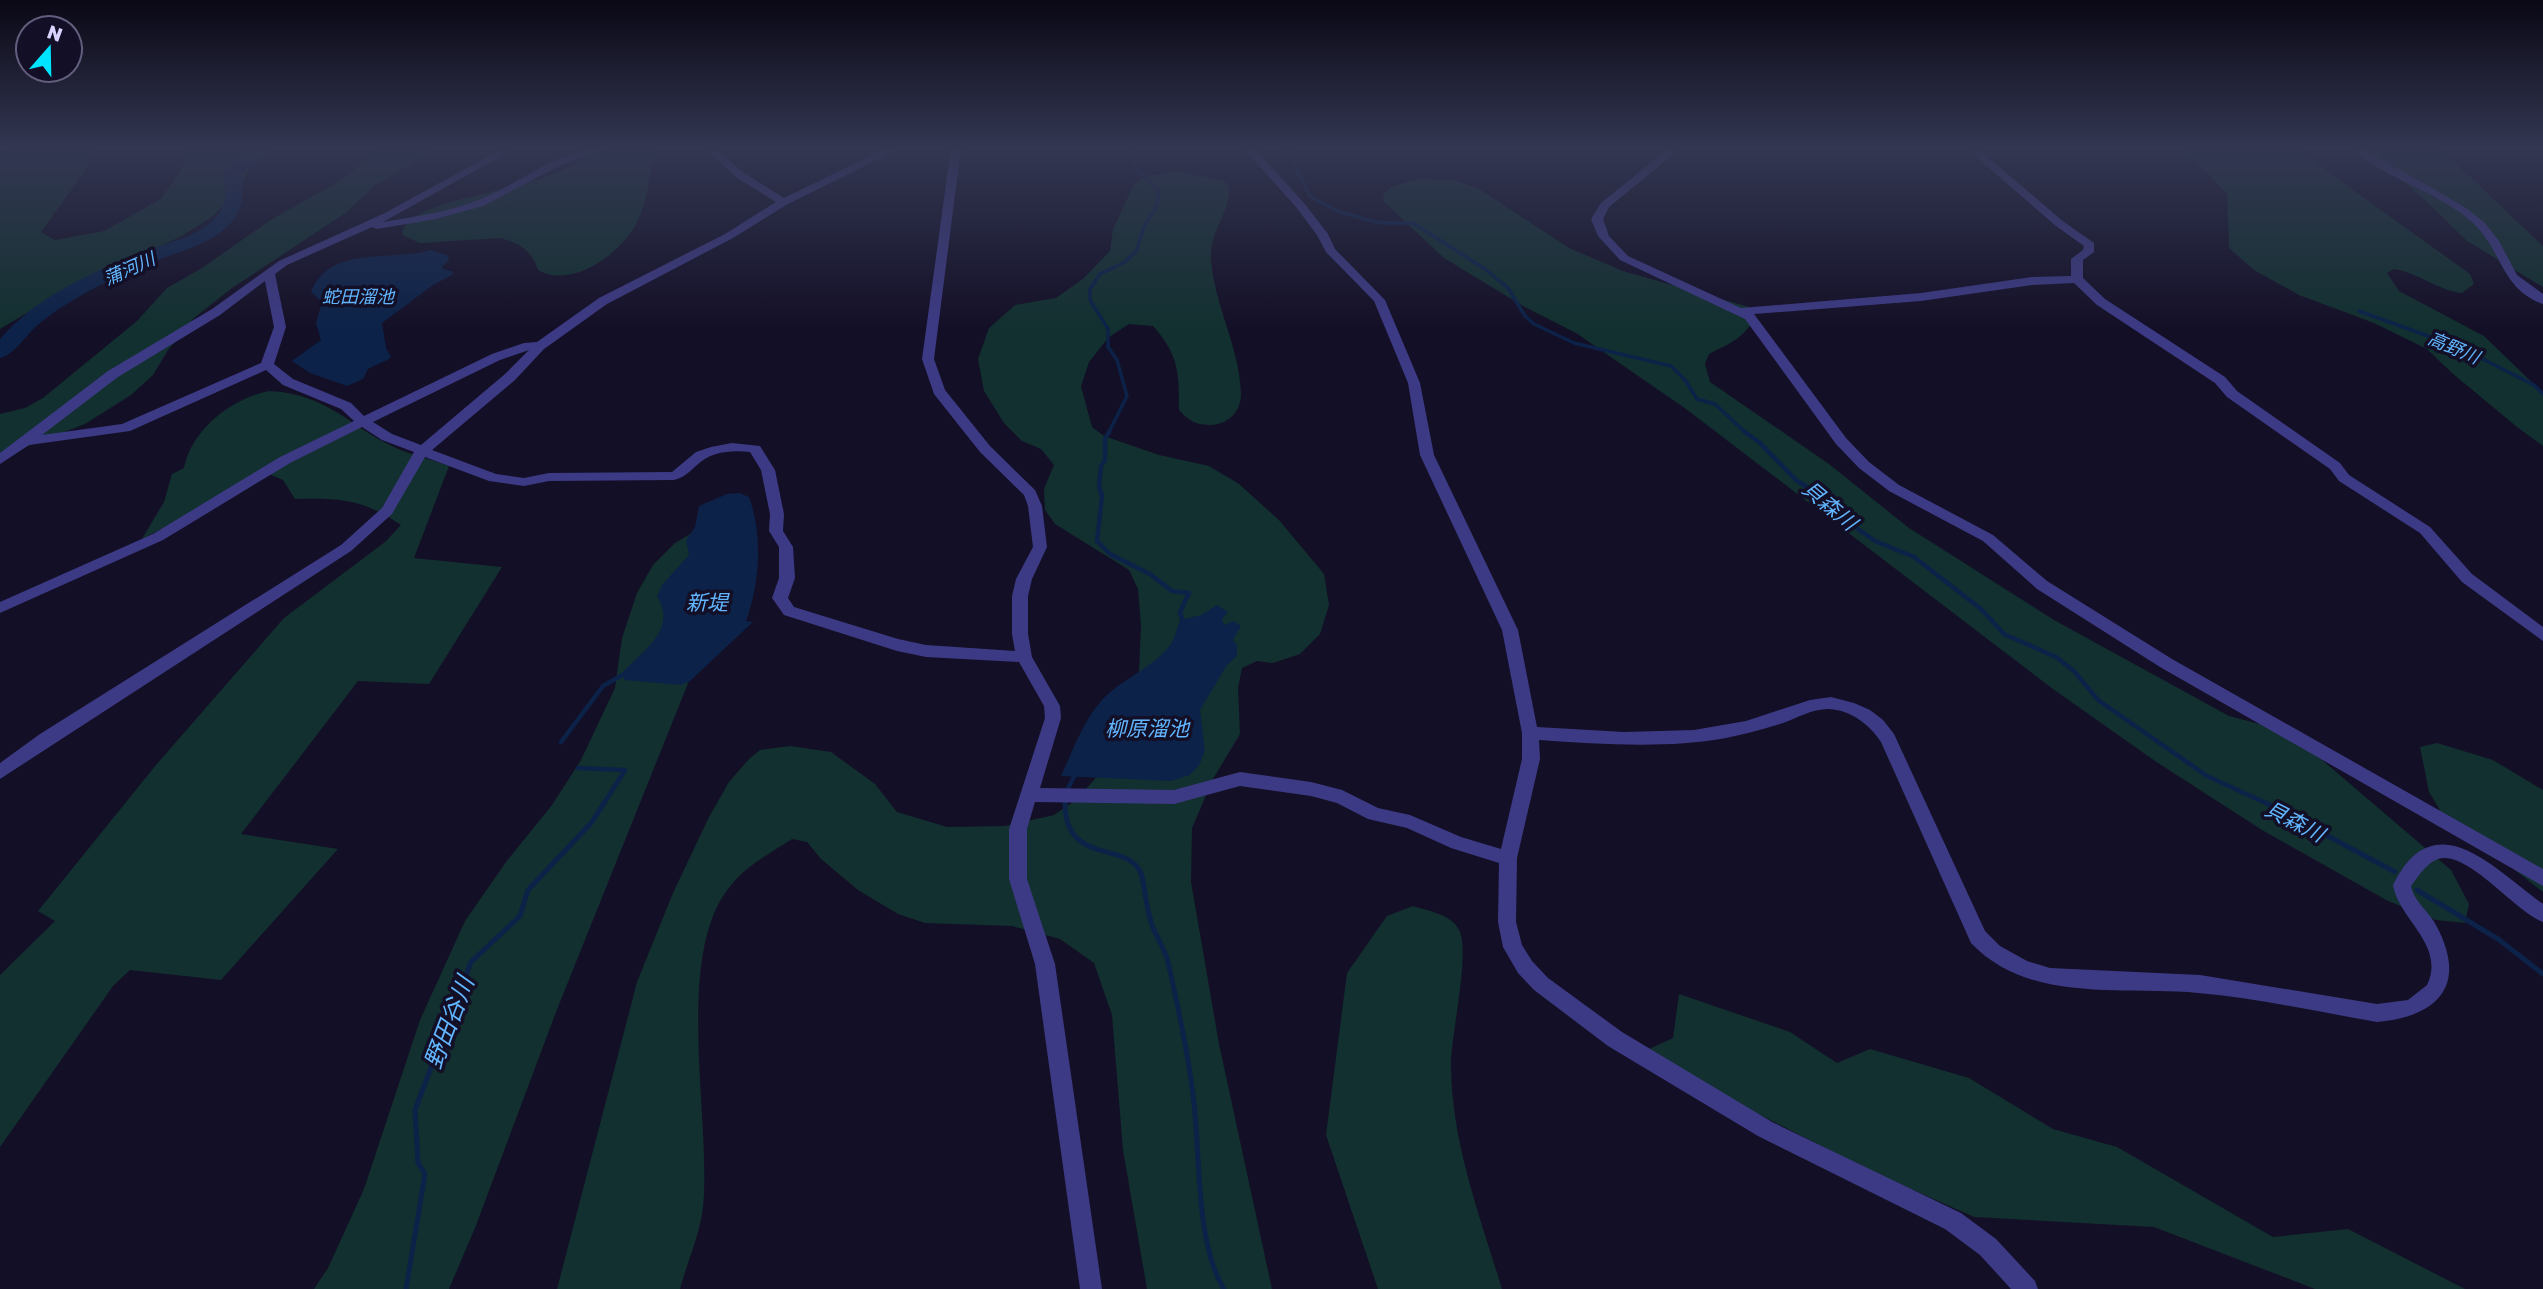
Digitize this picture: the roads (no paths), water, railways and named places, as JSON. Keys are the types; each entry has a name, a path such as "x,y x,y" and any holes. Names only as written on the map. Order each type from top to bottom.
{"street":[{"path":"0,460 113,374 216,312 269,272 310,248 361,228 398,208"},
{"path":"361,228 429,217 462,208"},
{"path":"0,772 346,548 387,511 421,452 510,377 540,346 603,302 730,236 774,208"},
{"path":"948,208 928,359 939,391 985,449 1030,493 1035,506 1040,547 1024,579 1020,596 1024,657 1052,706 1053,718 1018,829 1018,879 1045,964 1091,1289"},
{"path":"1302,208 1322,234 1330,250 1379,300 1414,383 1427,455 1510,630 1530,733 1531,759 1528,783 1508,858 1507,922 1513,947 1525,967 1541,984 1615,1039 1765,1129 1953,1221 1988,1247 2027,1289"},
{"path":"1603,208 1597,219 1599,231 1608,244 1624,258 1743,311 1755,321 1842,441 1864,465 1894,488 1988,538 2042,585 2166,663 2543,878"},
{"path":"2041,208 2090,245 2088,251 2077,259 2077,279 2101,302 2220,380 2232,394 2335,466 2344,478 2425,530 2467,578 2543,635"},
{"path":"2457,208 2481,225 2494,241 2512,277 2543,300"},
{"path":"267,365 280,327 269,272"},
{"path":"1743,311 1921,297 2032,281 2077,279"},
{"path":"0,608 158,537 285,460 496,356 528,346 540,346"},
{"path":"267,365 288,382 346,406 363,422 387,437 494,478 524,482 549,477 674,476 709,452 734,447 755,449 768,470 777,514 776,531 786,547 787,578 780,598 789,611 916,649 1024,657"},
{"path":"26,441 125,428 267,365"},
{"path":"1530,733 1612,738 1683,737 1746,727 1822,703 1848,707 1865,714 1888,739 1978,937 2004,961 2026,971 2050,977 2200,984 2377,1013 2394,1013 2418,1007 2428,1001 2437,986 2440,964 2437,948 2423,919 2407,902 2402,885 2429,854 2439,850 2468,858 2543,914"},
{"path":"1028,795 1174,797 1240,779 1311,789 1342,797 1382,817 1410,822 1457,844 1508,858"}],"water":[{"name":"蛇田溜池","path":"431,250 449,256 441,268 453,272 452,275 433,285 382,323 386,348 391,357 389,359 368,369 363,379 347,386 310,373 292,361 321,340 316,323 322,302 311,292 320,277 332,267 364,258"},
{"name":"新堤","path":"740,493 749,497 758,543 757,575 746,621 753,622 690,681 681,685 624,680 624,671 649,646 661,628 662,608 657,596 662,585 689,555 686,540 695,527 699,506 727,494"},
{"name":"柳原溜池","path":"1217,605 1228,612 1222,619 1224,625 1234,621 1241,626 1233,640 1237,645 1237,656 1227,665 1200,710 1205,751 1199,765 1190,775 1171,781 1061,776 1084,726 1102,700 1164,653 1180,620 1201,615"}],"waterway":[{"name":"蒲河川","path":"0,352 31,320 50,306 111,273 206,234 221,223 231,208"},
{"path":"1109,432 1127,396 1117,360 1108,347 1108,329 1090,300 1090,289 1100,274 1125,262 1137,250 1143,229 1155,208"},
{"name":"貝森川","path":"1332,208 1382,223 1413,223 1485,269 1508,288 1525,316 1534,324 1574,343 1671,366 1685,380 1697,399 1715,404 1747,434"},
{"name":"高野川","path":"2359,311 2461,348 2534,385 2543,394"},
{"path":"1109,432 1105,439 1105,460 1101,466 1099,486 1102,496 1097,541 1110,554 1150,574 1172,591 1189,593 1180,612 1183,622"},
{"name":"貝森川","path":"1745,432 1760,443 1796,480 1824,498 1848,522 1875,541 1914,557 1981,609 2004,634 2056,657 2074,671 2098,700 2207,776 2268,804"},
{"name":"野田谷川","path":"561,742 603,686 624,674"},
{"name":"野田谷川","path":"578,768 625,770 603,805"},
{"path":"1065,804 1067,790 1076,773"},
{"name":"野田谷川","path":"406,1289 425,1174 418,1163 415,1110 471,962 520,916 528,890 592,822 604,803"},
{"path":"1065,804 1068,823 1075,837 1086,845 1125,858 1136,865 1142,876 1151,924 1168,962 1183,1032 1194,1103 1204,1225 1208,1249 1224,1289"},
{"name":"貝森川","path":"2268,804 2395,872"},
{"name":"貝森川","path":"2417,890 2498,939 2543,974"}]}
